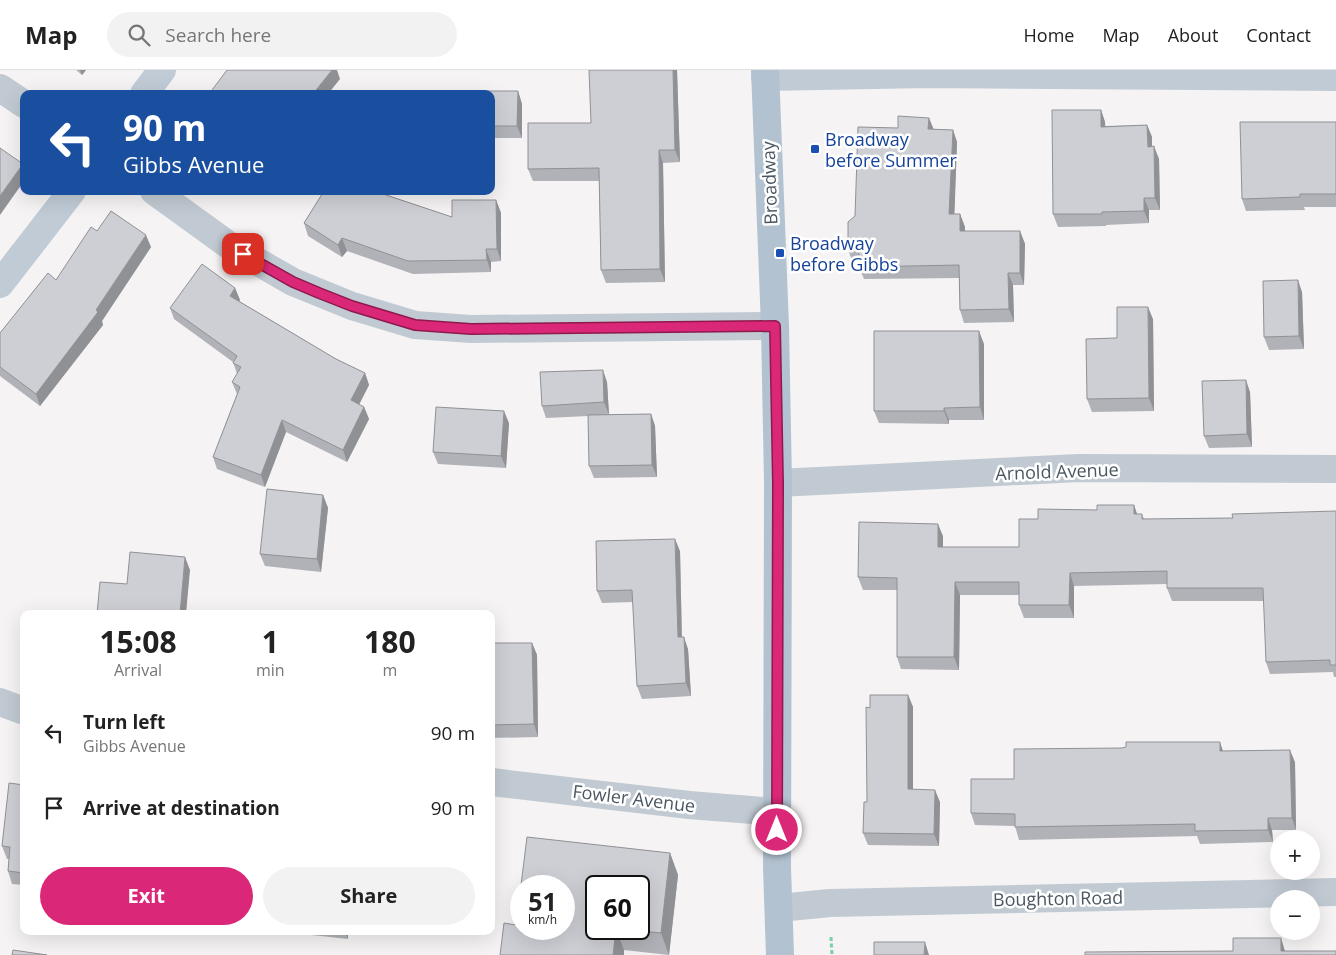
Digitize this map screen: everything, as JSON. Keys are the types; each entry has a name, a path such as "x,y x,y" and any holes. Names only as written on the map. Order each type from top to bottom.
{"main road":[{"name":"Broadway","path":"765,73 775,326 778,484 776,868 780,955"}],"street":[{"path":"147,90 162,70"},
{"path":"765,73 1336,77"},
{"path":"0,88 20,101"},
{"path":"0,284 69,195"},
{"path":"160,195 230,246 293,282 352,306 415,325 471,329 775,326"},
{"name":"Arnold Avenue","path":"778,484 1079,468 1336,469"},
{"path":"0,702 20,710"},
{"name":"Fowler Avenue","path":"495,782 689,805 777,812"},
{"name":"Boughton Road","path":"779,908 830,903 1336,892"}],"path":[{"path":"831,931 832,955"}],"building":[{"path":"227,70 332,70 316,90 212,90"},
{"path":"589,70 673,70 675,150 659,150 660,269 601,270 599,168 528,169 528,123 591,123"},
{"path":"495,91 518,91 517,126 495,126"},
{"path":"1052,110 1101,110 1101,127 1147,125 1148,147 1154,146 1155,198 1144,198 1144,211 1102,212 1102,214 1053,214"},
{"path":"898,116 929,118 928,129 953,130 949,214 960,214 960,231 1020,231 1020,273 1008,273 1009,309 960,310 959,265 859,267 859,250 848,250 848,222 855,216 858,127 898,128"},
{"path":"1240,122 1336,122 1336,194 1300,194 1300,197 1242,199"},
{"path":"0,148 20,162 20,168 0,196"},
{"path":"322,195 386,195 452,217 452,200 496,200 497,249 486,249 487,260 408,261 342,238 338,245 304,223"},
{"path":"111,211 146,235 96,310 98,312 36,394 0,367 0,333 48,273 56,280 91,227 97,231"},
{"path":"202,264 235,288 230,296 336,359 365,373 351,400 364,407 343,450 282,420 261,475 213,457 240,387 232,382 241,367 233,363 237,356 170,308"},
{"path":"1298,280 1299,336 1264,337 1263,281"},
{"path":"1117,307 1148,307 1149,398 1087,399 1086,339 1117,338"},
{"path":"874,331 979,331 980,407 944,408 944,411 874,411"},
{"path":"603,370 604,402 542,406 540,372"},
{"path":"1246,380 1247,434 1204,436 1202,381"},
{"path":"436,407 504,411 501,456 433,452"},
{"path":"651,414 652,465 589,466 588,415"},
{"path":"267,489 323,495 317,559 260,554"},
{"path":"1097,505 1134,505 1134,514 1142,514 1142,519 1233,518 1232,514 1336,511 1336,665 1330,665 1330,660 1266,662 1263,588 1167,588 1167,571 1070,573 1069,605 1019,605 1019,582 955,582 954,657 897,657 897,578 858,577 859,522 938,524 938,547 1019,547 1019,519 1038,519 1038,509 1097,510"},
{"path":"675,539 678,637 684,637 686,683 637,686 632,590 597,591 596,541"},
{"path":"130,552 185,557 180,610 97,610 100,582 127,584"},
{"path":"495,643 532,643 534,724 495,725"},
{"path":"870,695 908,695 908,789 935,790 934,834 863,833 864,802 867,802 866,707 870,708"},
{"path":"1126,742 1220,742 1220,751 1290,750 1292,818 1268,818 1268,830 1195,831 1195,824 1015,827 1015,814 971,813 971,779 1014,779 1014,749 1122,748 1126,747"},
{"path":"9,783 20,784 20,872 8,871 10,847 2,846"},
{"path":"527,837 670,853 661,933 650,932 650,875 585,875 585,940 615,940 613,955 500,955 504,923 510,924 510,940 575,940 575,875 522,875"},
{"path":"1233,938 1270,938 1270,940 1281,940 1281,951 1336,951 1336,955 1085,955 1085,952 1233,951"},
{"path":"874,942 925,942 924,955 874,955"},
{"path":"13,950 47,955 12,955"}],"place":[{"name":"Broadway before Summer","path":"815,149"},
{"name":"Broadway before Gibbs","path":"780,253"}],"route":[{"path":"243,254 293,282 319,293 352,306 415,325 471,329 775,326 778,484 777,830"}]}
